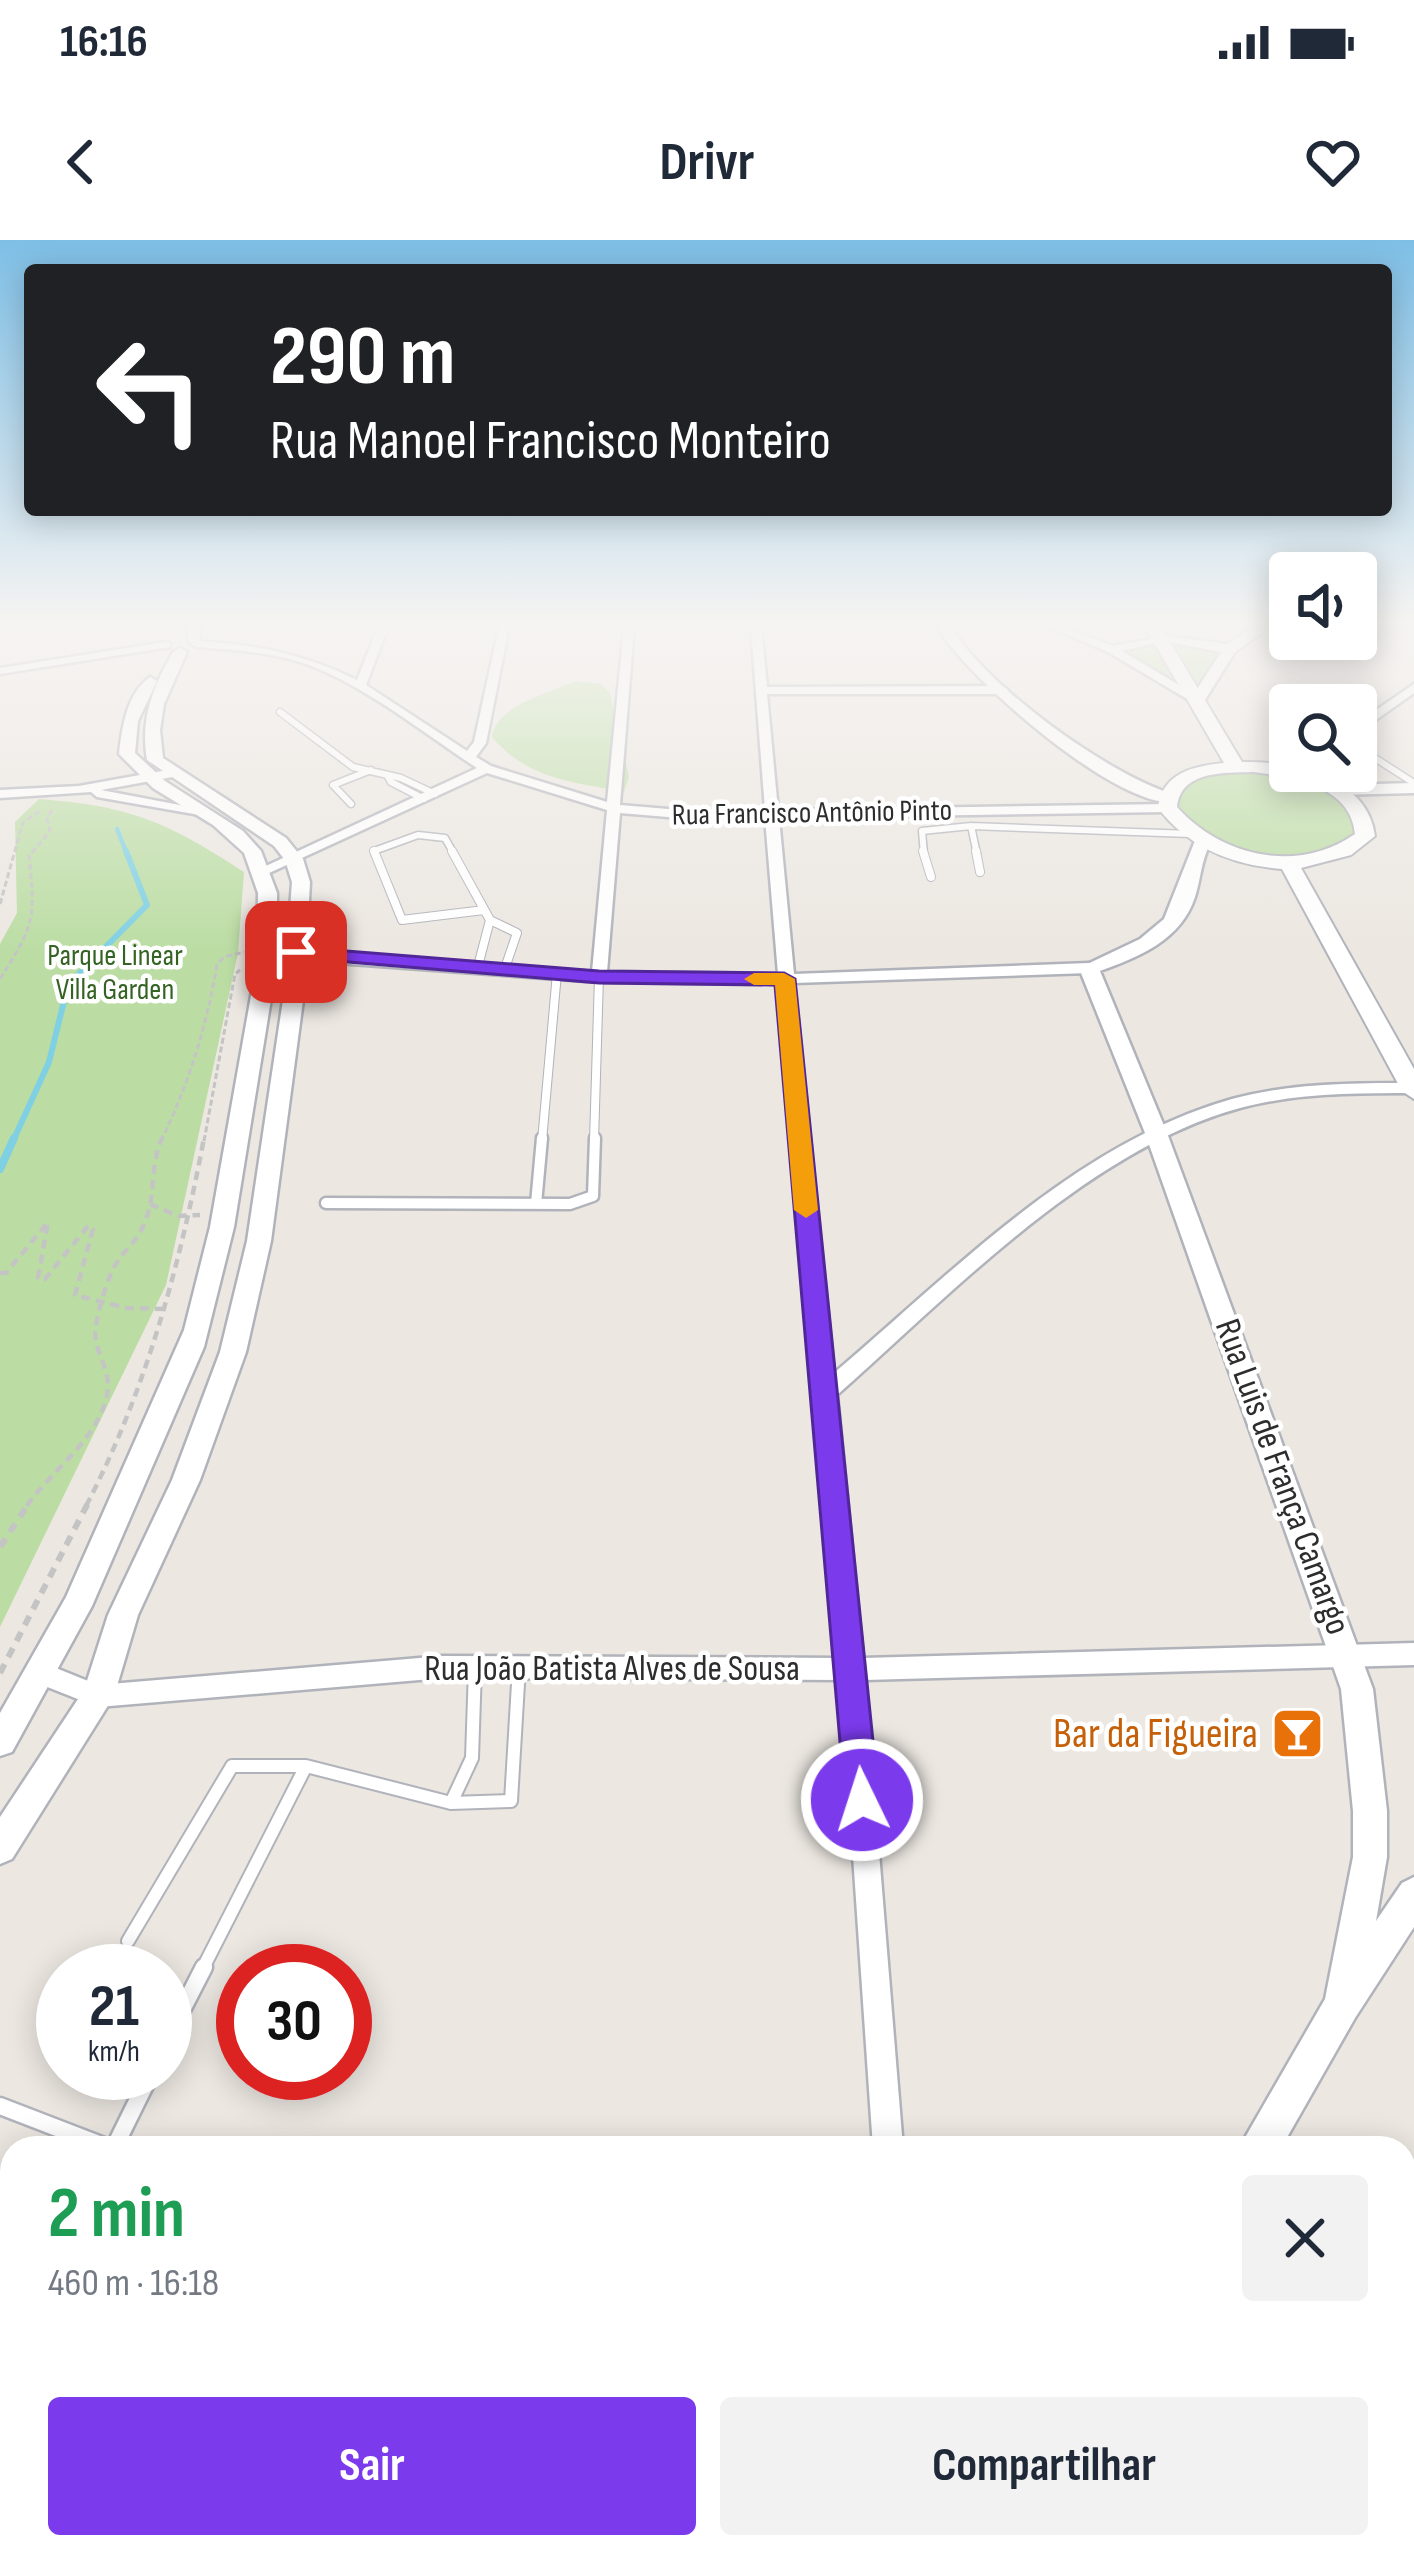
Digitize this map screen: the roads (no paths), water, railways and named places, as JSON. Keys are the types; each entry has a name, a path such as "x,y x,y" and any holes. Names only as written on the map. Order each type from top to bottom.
{"main road":[{"path":"1218,735 1237,767"},
{"path":"1269,770 1237,767 1186,777 1166,803 1197,838 1231,853 1288,862 1345,853 1365,836 1366,821 1357,805 1339,792"},
{"path":"1288,862 1413,1089"}],"street":[{"path":"79,790 112,772 135,735"},
{"path":"0,1742 41,1673 104,1546 197,1332 224,1215 260,994 255,959 268,897 262,871 252,851 160,775 144,735"},
{"name":"Rua Francisco Antônio Pinto","path":"432,735 486,769 613,808 653,814 1166,803"},
{"path":"467,759 481,735"},
{"path":"599,977 619,735"},
{"path":"766,735 784,979 852,1669 887,2136"},
{"path":"1061,735 1116,778 1166,803"},
{"path":"0,1847 98,1696 123,1615 186,1480 233,1352 276,1140 301,882 293,859 262,828 127,754"},
{"path":"262,871 486,769"},
{"path":"0,794 79,790 160,775"},
{"path":"1377,787 1414,785"},
{"path":"79,790 206,814"},
{"path":"255,959 296,952 599,977 784,979 1089,968 1125,955 1168,928 1180,912 1197,838"},
{"name":"Rua Luis de França Camargo","path":"1089,968 1156,1133 1357,1690 1370,1857 1342,2005"},
{"path":"824,1394 1005,1240 1156,1133 1216,1109 1296,1091 1413,1089"},
{"name":"Rua João Batista Alves de Sousa","path":"98,1696 475,1667 852,1669 1414,1654"},
{"path":"41,1673 98,1696"},
{"path":"1266,2136 1342,2005 1414,1895"}],"lane":[{"path":"310,735 346,763 387,775 392,782 429,796"},
{"path":"1377,760 1414,785"},
{"path":"351,804 333,785 370,770"},
{"path":"931,877 919,838 922,831 971,826 1197,838"},
{"path":"971,826 980,872"},
{"path":"484,910 402,920 374,851 418,835 445,838 490,920 517,933 505,968"},
{"path":"478,966 490,920"},
{"path":"536,1204 557,973"},
{"path":"326,1203 585,1203 593,1196 599,977"},
{"path":"451,1804 461,1794 469,1759 476,1718 475,1667"},
{"path":"128,1941 232,1766 306,1766 451,1804 511,1801 519,1667"},
{"path":"192,1990 306,1766"},
{"path":"117,2136 137,2100"},
{"path":"0,2106 79,2136"}],"waterway":[{"path":"117,829 127,854"},
{"path":"13,1141 49,1062 68,985 147,905 126,851"},
{"path":"0,1169 14,1138"}],"place":[{"name":"Bar da Figueira","path":"1297,1734"}],"park label":[{"name":"Parque Linear Villa Garden","path":"115,973"}]}
